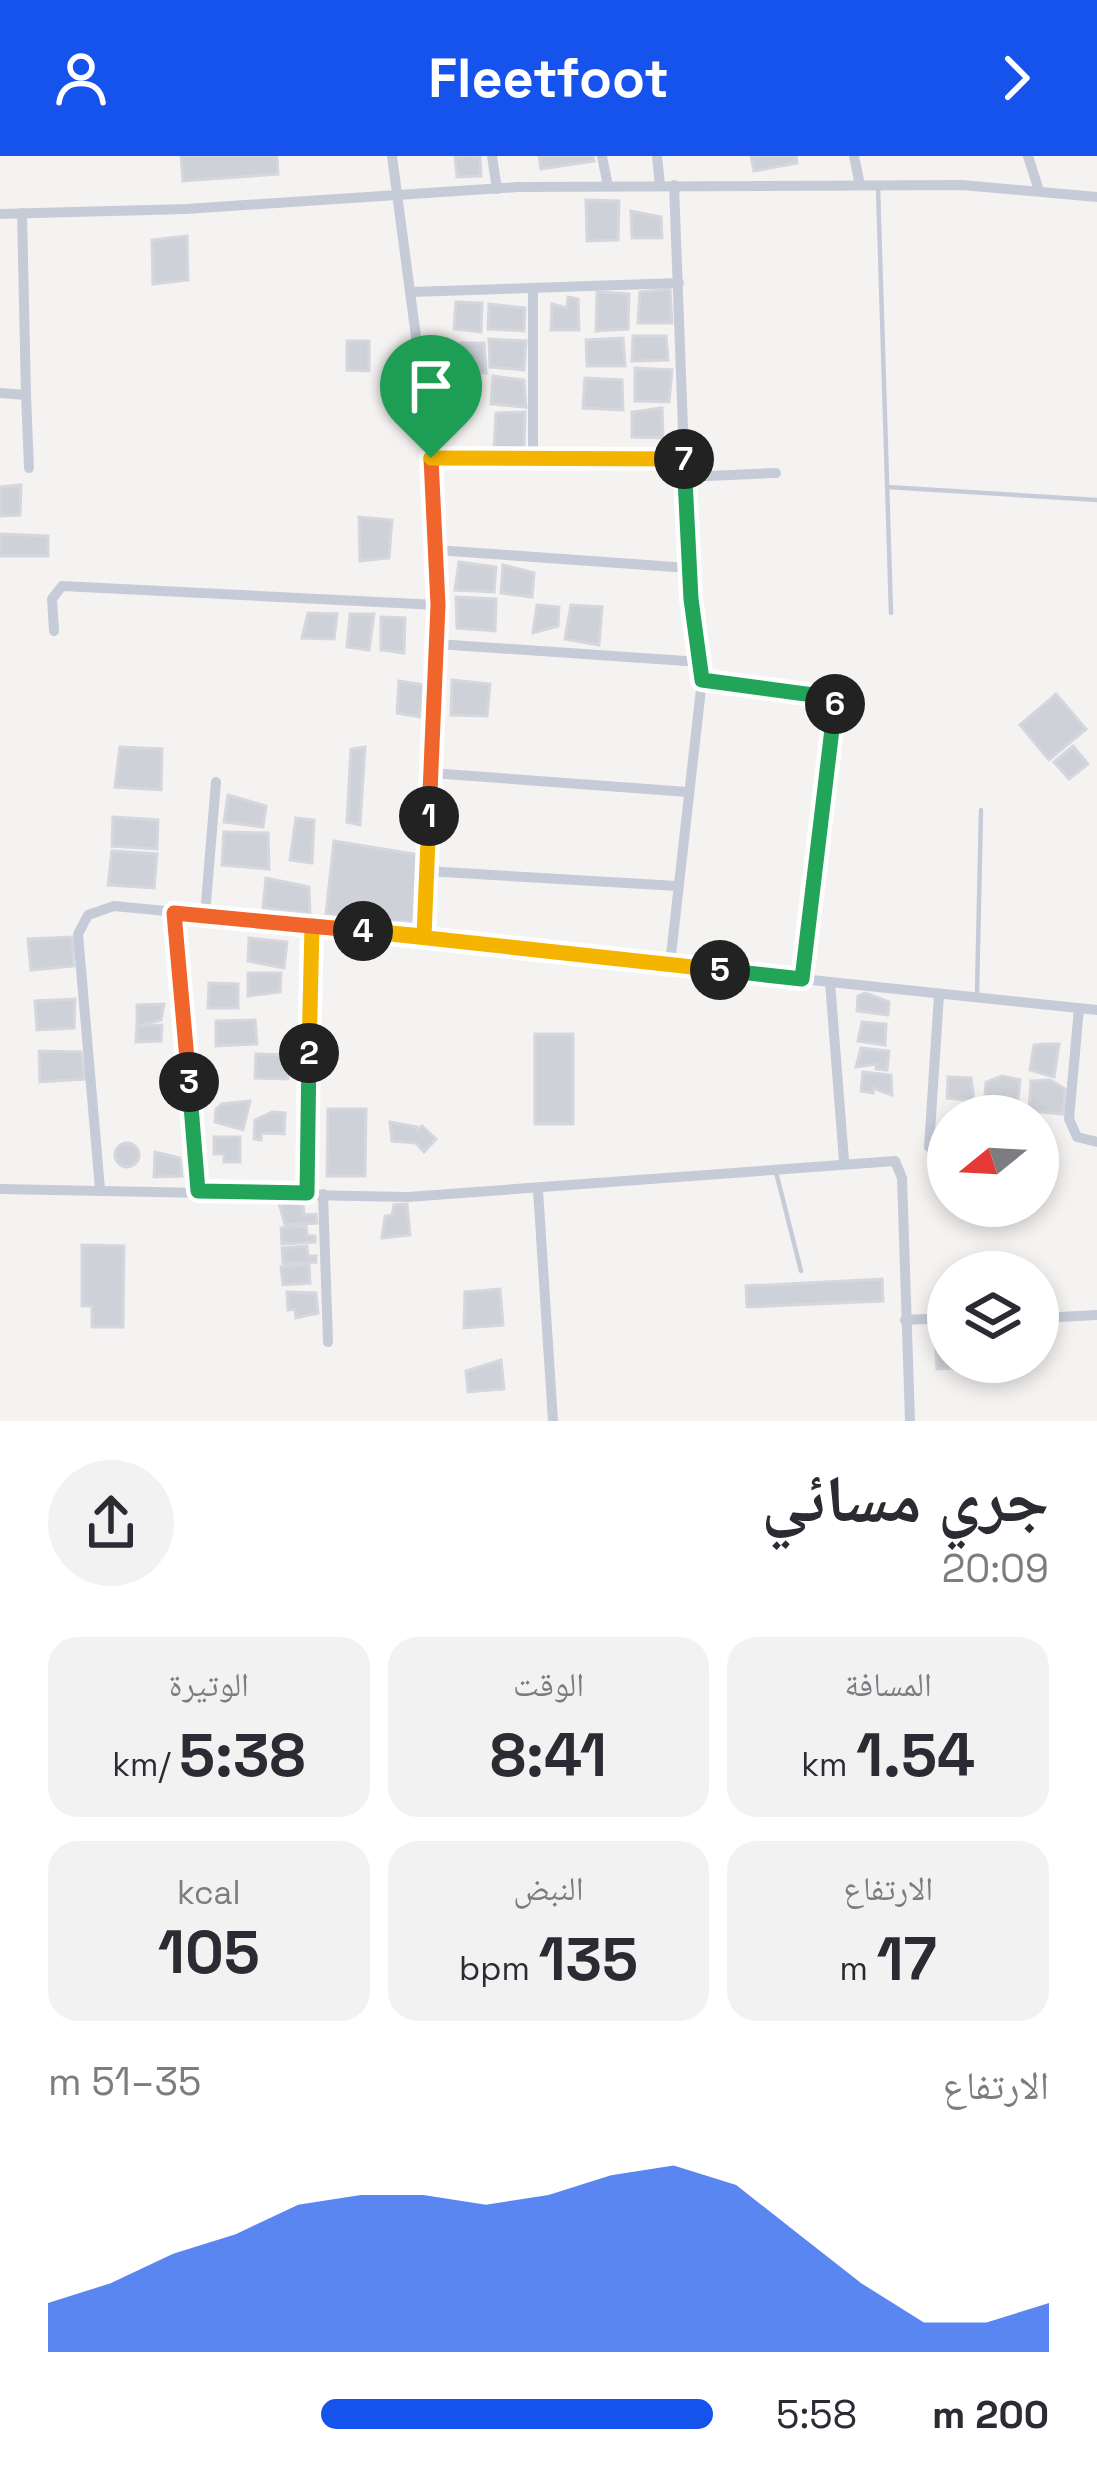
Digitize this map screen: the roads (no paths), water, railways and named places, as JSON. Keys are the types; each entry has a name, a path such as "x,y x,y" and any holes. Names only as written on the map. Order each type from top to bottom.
{"street":[{"path":"392,156 431,458 436,550 437,644 424,936"},
{"path":"492,156 497,189"},
{"path":"602,156 608,186"},
{"path":"657,156 660,185"},
{"path":"854,156 860,185"},
{"path":"1028,156 1039,191"},
{"path":"0,214 660,185 878,185 1097,197"},
{"path":"670,964 702,680 689,568 674,185"},
{"path":"22,213 28,468"},
{"path":"410,292 679,284"},
{"path":"533,288 533,457"},
{"path":"0,393 26,395"},
{"path":"431,458 684,456"},
{"path":"685,477 776,473"},
{"path":"436,550 689,568"},
{"path":"54,631 52,599 62,586 438,605"},
{"path":"437,644 700,662"},
{"path":"702,680 828,697 836,705 802,979"},
{"path":"431,773 688,792"},
{"path":"205,916 216,782"},
{"path":"426,872 677,886"},
{"path":"100,1190 80,922 97,909 114,906 424,936 1097,1010"},
{"path":"174,913 198,1191"},
{"path":"307,1193 312,926"},
{"path":"830,982 844,1161"},
{"path":"932,1095 939,995"},
{"path":"1079,1008 1069,1119 1077,1137 1097,1142"},
{"path":"0,1189 408,1197 775,1171 844,1161 895,1161 900,1168 910,1421"},
{"path":"538,1190 553,1421"},
{"path":"323,1194 328,1342"},
{"path":"1059,1317 1097,1315"},
{"path":"904,1320 927,1319"}],"lane":[{"path":"878,185 891,613"},
{"path":"887,487 1097,500"},
{"path":"977,999 981,810"},
{"path":"775,1171 801,1271"}]}
